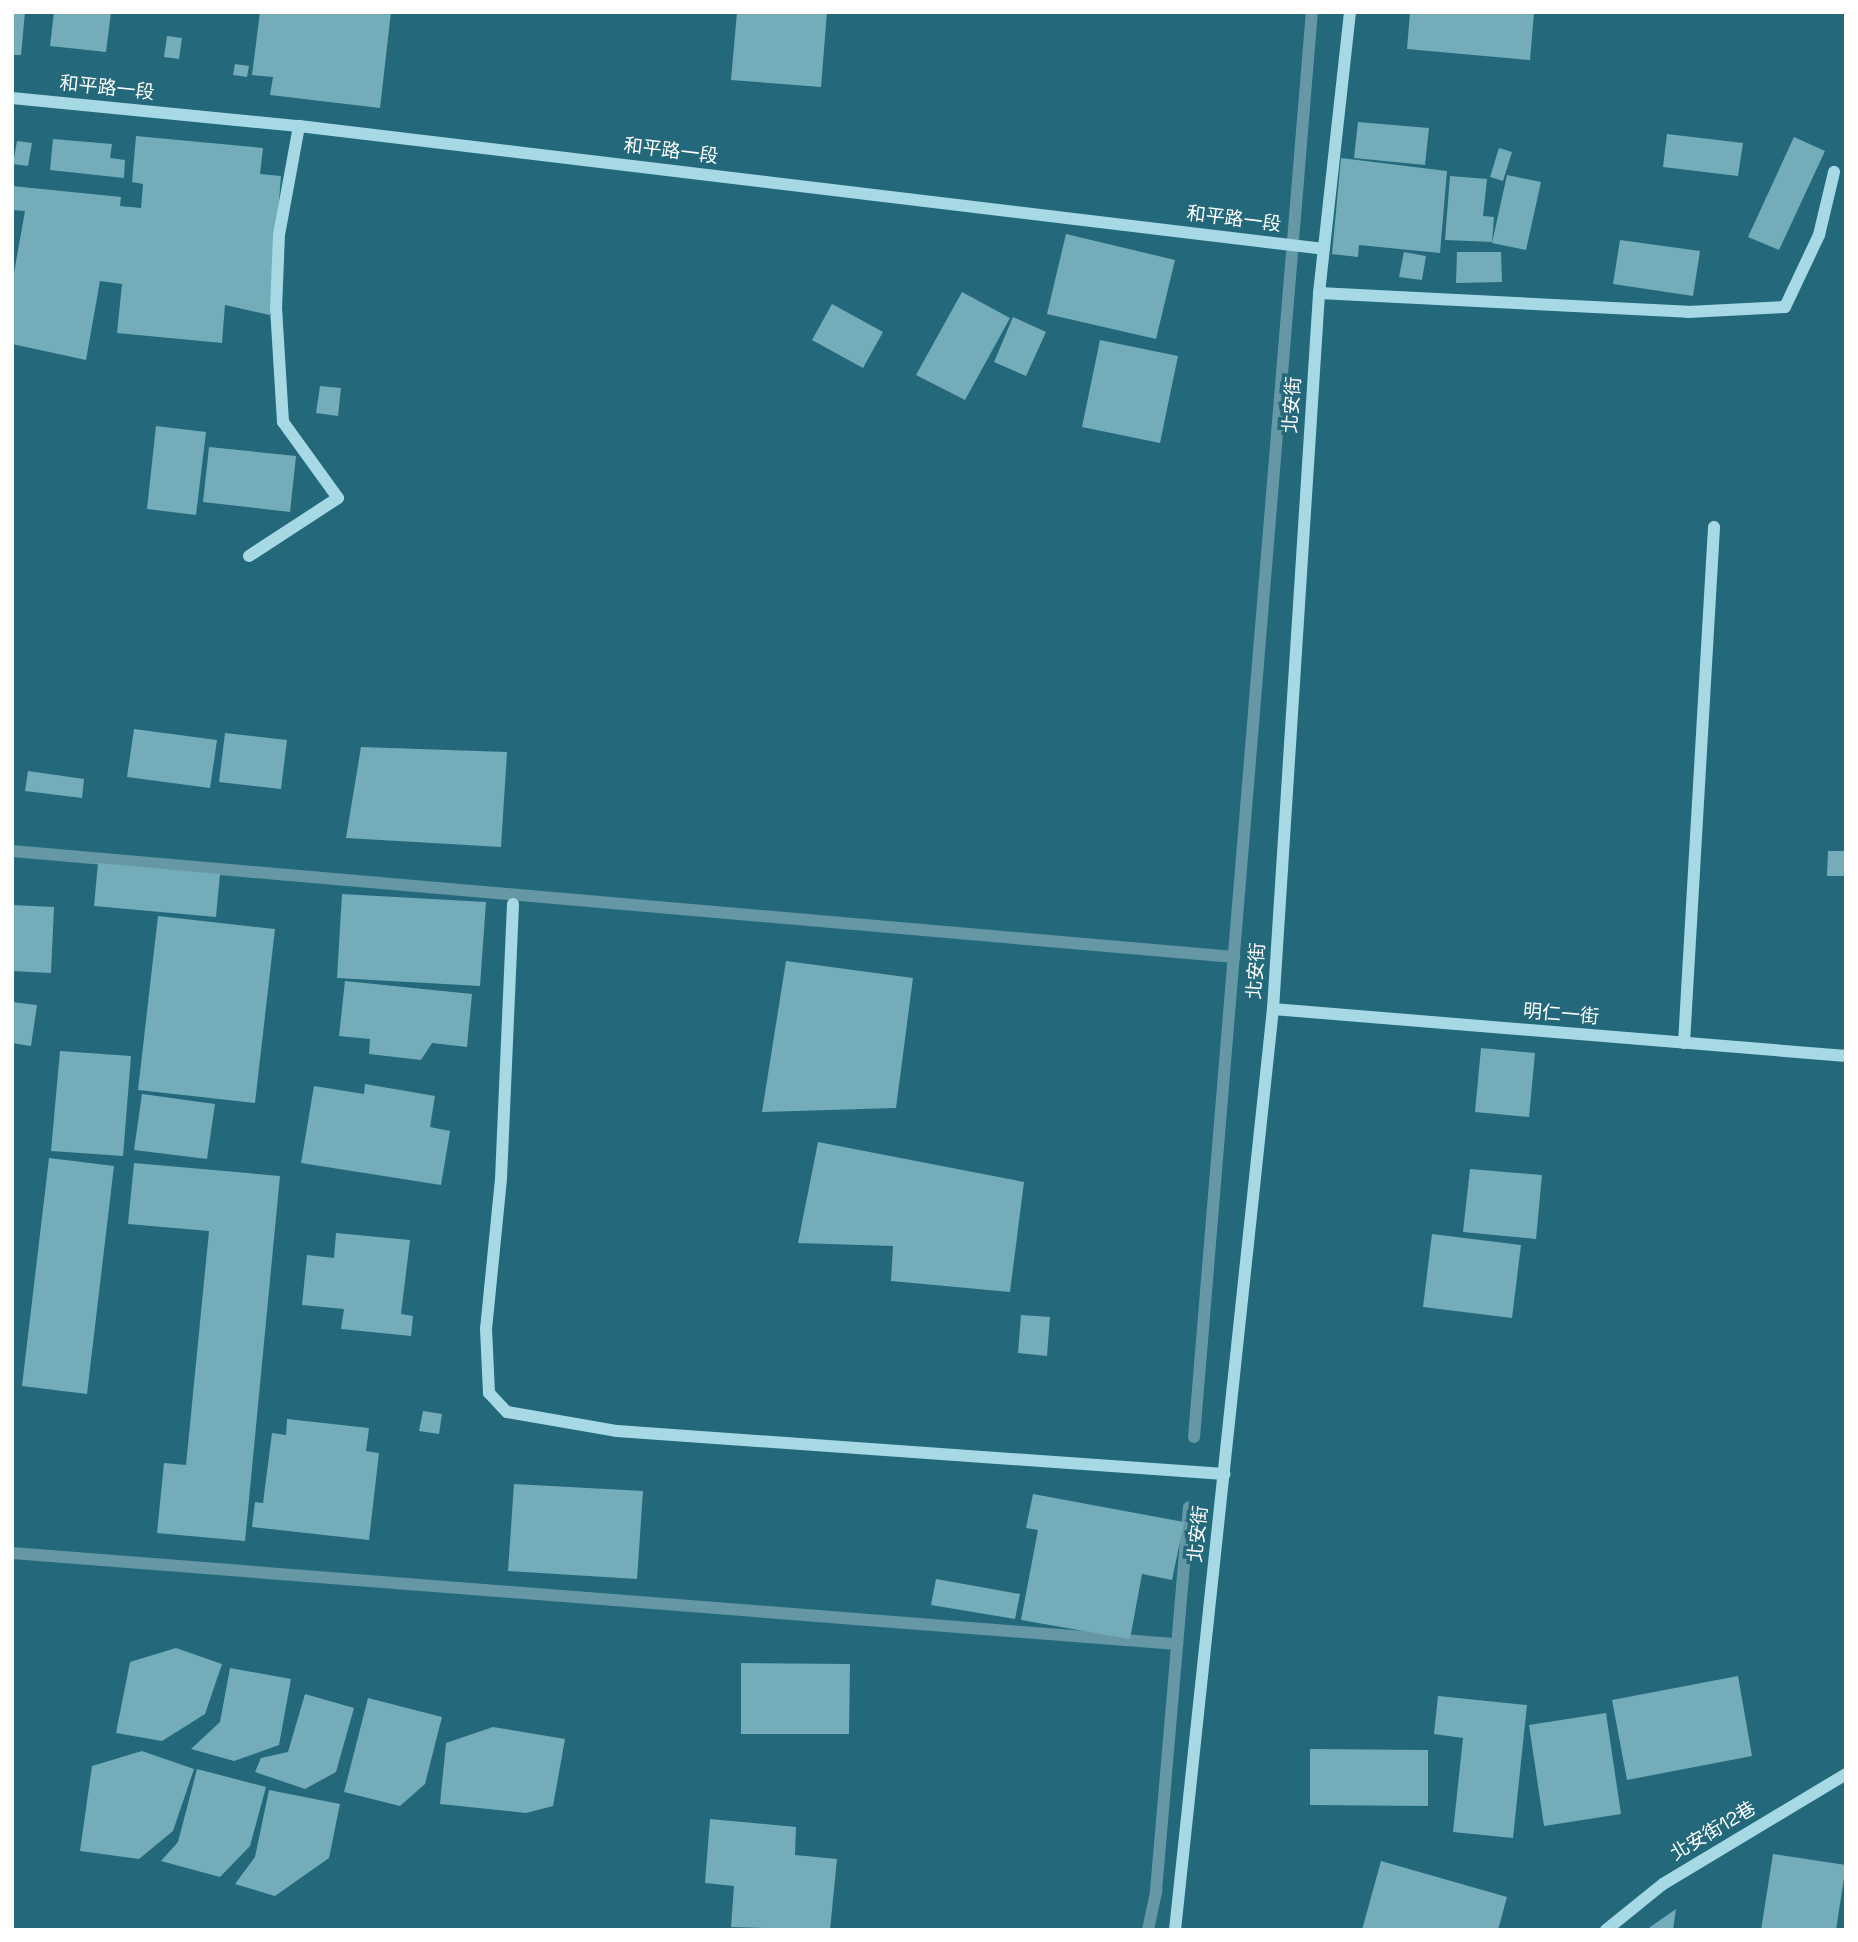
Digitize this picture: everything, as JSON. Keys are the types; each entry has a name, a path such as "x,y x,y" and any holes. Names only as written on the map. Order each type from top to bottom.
{"street":[{"name":"北安街","path":"1175,1930 1273,1009 1319,293 1350,12"},
{"name":"和平路一段","path":"12,98 299,126 1324,249"},
{"path":"250,556 338,498 283,422 276,309 279,247 299,126"},
{"path":"1319,293 1689,312 1785,307 1819,235 1834,172"},
{"path":"1684,1043 1714,527"},
{"path":"513,904 501,1179 486,1329 489,1392 506,1412 617,1431 1224,1474"},
{"name":"明仁一街","path":"1273,1009 1846,1056"},
{"name":"北安街12巷","path":"1606,1930 1663,1884 1846,1774"}],"building":[{"path":"12,12 25,12 21,55 12,55"},
{"path":"54,12 111,12 106,52 50,46"},
{"path":"260,12 391,12 380,108 270,95 273,77 252,75"},
{"path":"737,12 827,12 821,87 731,80"},
{"path":"1410,12 1534,12 1530,60 1407,49"},
{"path":"167,36 182,38 179,59 164,57"},
{"path":"235,64 249,66 247,77 233,75"},
{"path":"1358,122 1429,128 1425,165 1354,158"},
{"path":"1667,134 1743,143 1738,176 1663,167"},
{"path":"136,136 263,148 260,174 281,176 270,315 225,305 222,343 117,333 122,284 100,281 86,360 12,344 12,284 25,211 12,210 12,186 121,197 120,206 141,208 143,184 132,182"},
{"path":"1794,137 1825,151 1779,250 1748,237"},
{"path":"53,139 112,144 110,158 125,160 124,178 50,170"},
{"path":"17,141 32,143 28,166 13,164"},
{"path":"1499,148 1512,152 1503,181 1490,177"},
{"path":"1341,158 1447,171 1440,253 1359,245 1358,257 1332,254"},
{"path":"1507,175 1541,182 1526,250 1492,243"},
{"path":"1450,176 1487,179 1483,216 1494,217 1492,242 1445,240"},
{"path":"1066,234 1175,260 1156,339 1047,314"},
{"path":"1620,240 1700,251 1693,296 1613,284"},
{"path":"1404,252 1426,256 1422,280 1399,277"},
{"path":"1457,252 1501,252 1502,282 1456,283"},
{"path":"962,292 1010,318 965,400 916,375"},
{"path":"832,304 883,332 863,368 812,340"},
{"path":"1013,317 1046,332 1026,376 994,362"},
{"path":"1100,340 1178,356 1160,443 1082,427"},
{"path":"320,386 341,388 338,416 316,413"},
{"path":"156,426 206,432 196,515 147,509"},
{"path":"209,447 296,456 290,512 203,502"},
{"path":"134,729 217,740 210,788 127,777"},
{"path":"225,733 287,740 281,789 219,782"},
{"path":"361,747 507,752 501,847 346,838"},
{"path":"28,771 84,779 82,798 25,791"},
{"path":"1828,851 1846,851 1846,876 1827,876"},
{"path":"98,863 220,874 216,917 94,906"},
{"path":"342,894 486,902 480,986 337,978"},
{"path":"12,905 54,907 51,973 12,971"},
{"path":"158,916 275,929 255,1103 138,1090"},
{"path":"786,961 913,978 896,1108 762,1112"},
{"path":"345,981 472,994 467,1047 432,1043 421,1060 369,1054 370,1039 339,1036"},
{"path":"12,1002 37,1005 31,1046 12,1043"},
{"path":"1481,1048 1535,1053 1529,1117 1475,1112"},
{"path":"60,1051 131,1056 123,1156 51,1151"},
{"path":"365,1084 435,1096 430,1127 450,1131 441,1185 301,1163 314,1086 364,1094"},
{"path":"142,1094 215,1104 207,1159 134,1150"},
{"path":"818,1142 1024,1182 1010,1292 891,1281 893,1246 798,1243"},
{"path":"49,1158 114,1166 87,1394 22,1386"},
{"path":"134,1163 280,1176 245,1541 157,1533 164,1463 186,1465 209,1231 128,1224"},
{"path":"1470,1169 1542,1175 1536,1239 1463,1232"},
{"path":"336,1233 410,1240 401,1314 413,1316 411,1336 341,1329 344,1309 302,1305 307,1255 334,1258"},
{"path":"1432,1234 1521,1245 1512,1318 1423,1307"},
{"path":"1021,1315 1050,1317 1047,1356 1018,1353"},
{"path":"423,1411 442,1414 439,1434 419,1431"},
{"path":"287,1419 369,1428 366,1451 379,1453 369,1540 252,1527 255,1502 263,1503 272,1433 286,1435"},
{"path":"514,1484 643,1491 637,1579 508,1571"},
{"path":"1033,1494 1184,1522 1172,1580 1142,1574 1130,1639 1021,1620 1038,1530 1026,1528"},
{"path":"936,1579 1020,1594 1015,1619 931,1605"},
{"path":"176,1648 222,1664 205,1714 162,1741 116,1733 130,1662"},
{"path":"741,1663 850,1664 849,1734 741,1734"},
{"path":"230,1668 291,1679 279,1745 234,1761 191,1749 220,1722"},
{"path":"1738,1676 1752,1756 1627,1780 1612,1700"},
{"path":"305,1694 354,1708 336,1772 305,1789 255,1772 261,1758 288,1752"},
{"path":"1438,1696 1527,1705 1513,1838 1453,1832 1463,1738 1434,1734"},
{"path":"368,1698 442,1717 425,1784 400,1806 344,1792"},
{"path":"1606,1713 1621,1814 1544,1826 1529,1725"},
{"path":"493,1727 565,1739 553,1806 526,1813 440,1804 446,1743"},
{"path":"1310,1749 1428,1750 1428,1806 1310,1805"},
{"path":"142,1751 194,1769 173,1831 139,1859 80,1851 92,1766"},
{"path":"197,1769 266,1787 250,1846 220,1877 161,1861 178,1842"},
{"path":"269,1790 340,1804 329,1858 275,1896 235,1884 255,1857"},
{"path":"710,1819 796,1827 795,1855 837,1859 830,1930 731,1927 734,1886 705,1883"},
{"path":"1773,1854 1846,1865 1836,1930 1761,1930"},
{"path":"1381,1861 1507,1897 1498,1930 1362,1930"},
{"path":"1676,1909 1673,1930 1646,1930"}],"waterway":[{"path":"1194,1437 1312,12"},
{"path":"12,851 1234,957"},
{"path":"1148,1930 1156,1891 1189,1507"},
{"path":"12,1553 1177,1644"}]}
